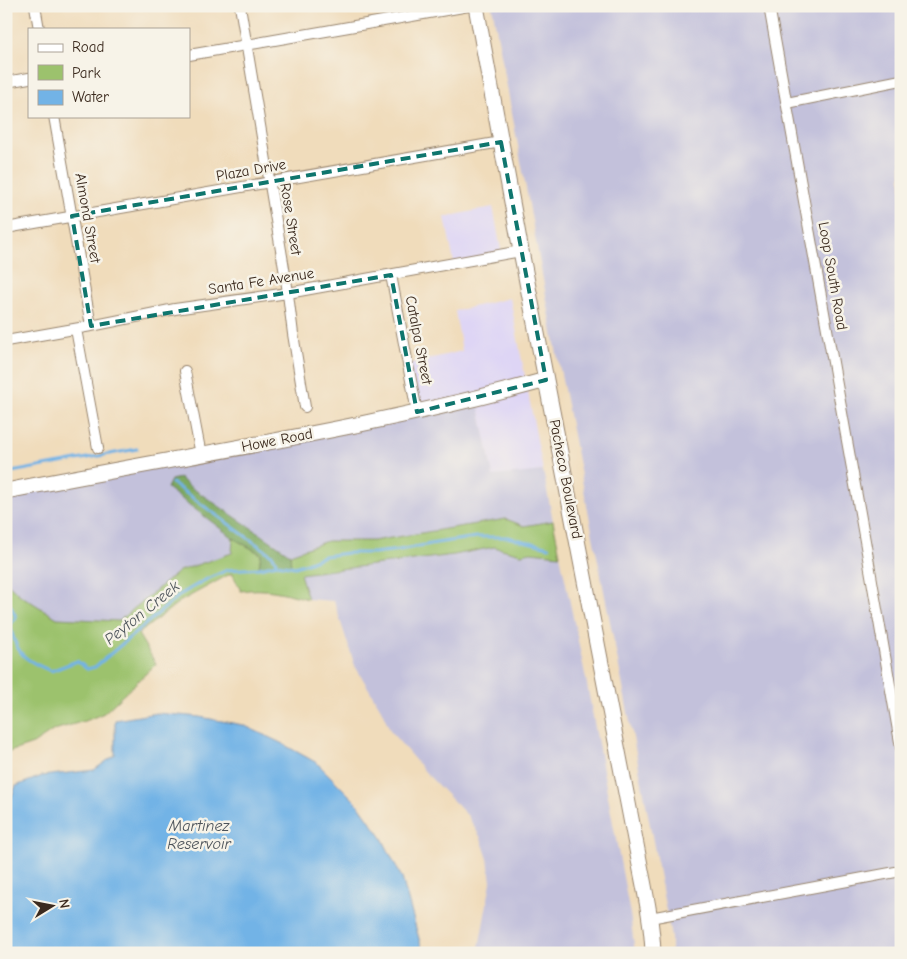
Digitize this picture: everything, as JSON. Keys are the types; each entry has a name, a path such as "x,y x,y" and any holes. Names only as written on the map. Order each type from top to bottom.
{"main road":[{"name":"Pacheco Boulevard","path":"476,6 521,252 650,918 653,953"},
{"name":"Howe Road","path":"6,491 417,412 546,380"}],"street":[{"path":"35,6 39,28"},
{"name":"Rose Street","path":"240,6 305,407"},
{"path":"190,55 469,6"},
{"name":"Loop South Road","path":"769,6 901,748"},
{"path":"6,82 28,78"},
{"path":"787,103 901,80"},
{"name":"Almond Street","path":"54,118 92,326"},
{"name":"Plaza Drive","path":"6,228 501,142"},
{"name":"Santa Fe Avenue","path":"6,341 175,309 288,293 521,252"},
{"name":"Catalpa Street","path":"391,275 417,412"},
{"path":"76,328 98,448"},
{"path":"185,371 200,455"},
{"path":"650,918 901,872"}],"highlighted area":[{"path":"501,142 546,380 417,412 391,275 91,326 72,216"}],"shaded area":[{"path":"492,6 901,6 901,953 671,953 671,937 643,788 556,349"},
{"path":"493,207 502,255 454,263 445,217"},
{"path":"510,298 543,471 493,477 477,397 417,412 408,364 462,351 455,311"},
{"path":"477,397 493,476 543,471 553,521 524,526 506,519 373,541 327,541 290,554 180,478 167,488 233,538 232,553 179,571 119,621 57,618 20,595 6,582 6,491"},
{"path":"494,547 521,554 531,552 560,555 586,679 630,914 635,953 478,953 491,882 488,859 481,838 467,815 427,774 391,732 381,709 355,666 334,601 308,599 299,574 454,555"}],"green space":[{"path":"180,478 290,554 291,566 277,564 259,568 261,554 233,538 167,488 171,480"},
{"path":"506,519 524,526 553,521 560,555 531,552 521,554 494,547 454,555 300,574 308,599 267,590 241,591 232,573 179,602 138,634 156,664 104,713 54,730 33,744 6,753 6,582 20,595 57,618 119,621 179,571 232,553 233,538 261,554 259,567 277,564 290,566 290,554 327,541 373,541"}],"water":[{"name":"Martinez Reservoir","path":"157,713 200,717 243,725 317,763 358,804 382,838 402,878 423,953 6,953 6,810 16,786 42,776 94,770 115,755 115,720"}],"waterway":[{"path":"6,473 137,449"},
{"path":"172,483 273,556 277,564"},
{"name":"Peyton Creek","path":"6,605 10,605 16,617 10,625 15,643 28,659 51,671 77,661 87,669 95,667 181,594 227,570 259,568 277,564 295,567 324,556 399,550 477,537 507,537 549,547"}]}
